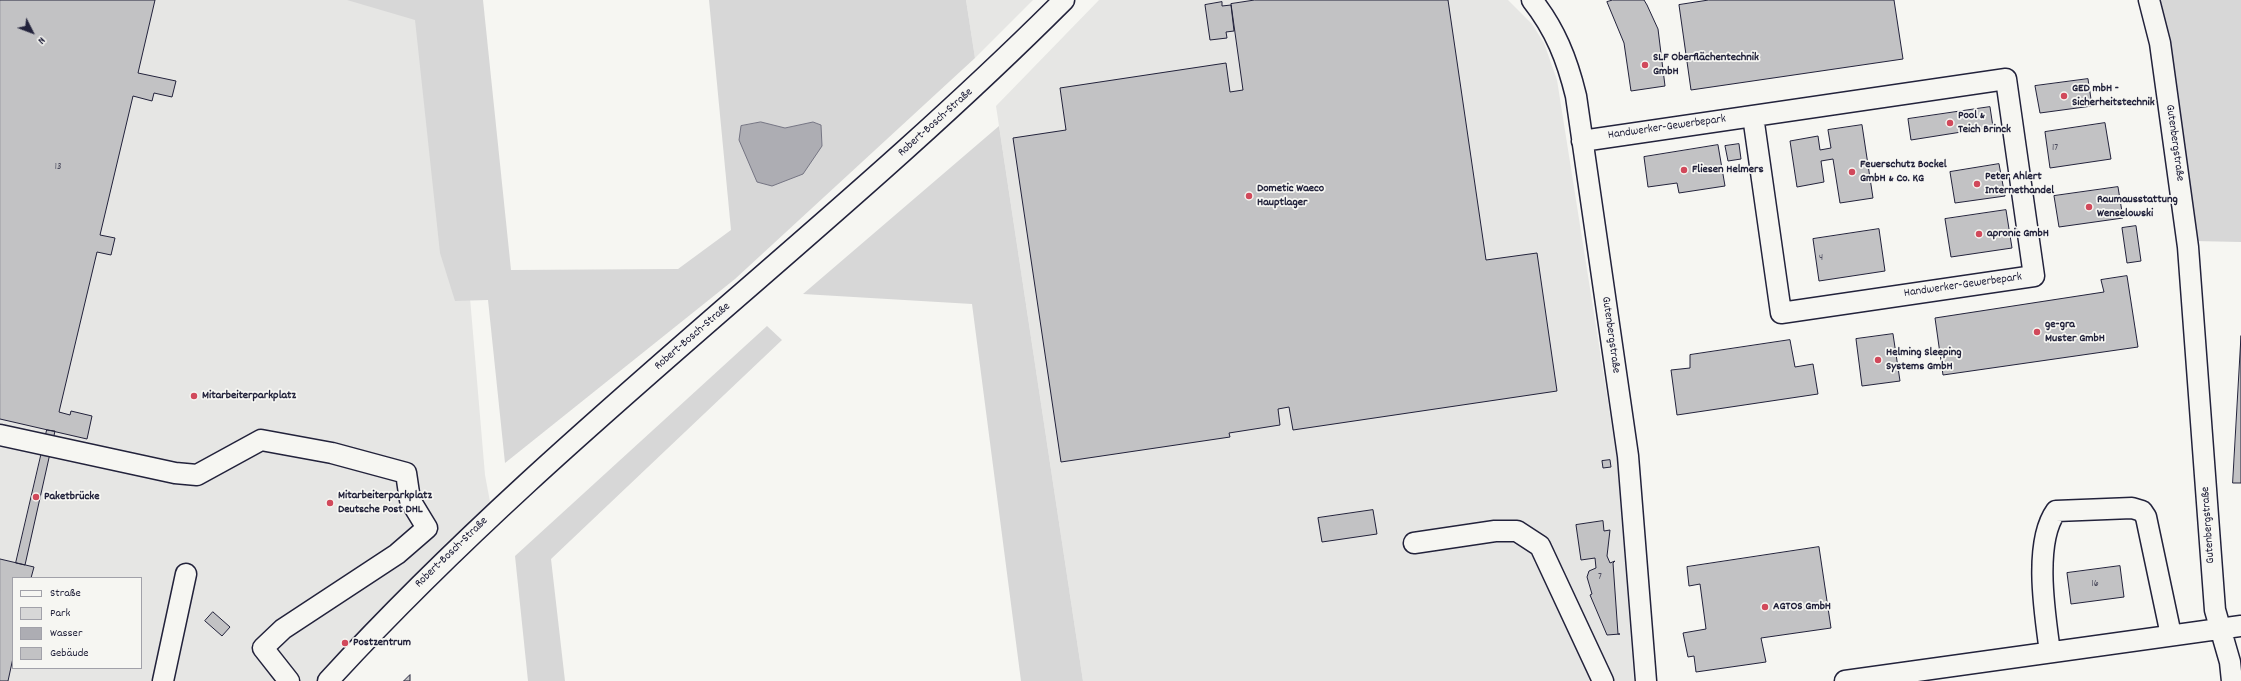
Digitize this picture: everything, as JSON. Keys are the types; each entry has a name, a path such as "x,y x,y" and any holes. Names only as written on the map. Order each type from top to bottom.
{"street":[{"name":"Robert-Bosch-Straße","path":"328,681 408,596 512,496 985,79 1064,0"},
{"name":"Gutenbergstraße","path":"1532,0 1545,16 1565,55 1576,96 1630,471 1646,681"},
{"name":"Gutenbergstraße","path":"2140,0 2160,43"},
{"name":"Gutenbergstraße","path":"2149,0 2160,43 2188,247 2215,610 2230,662 2232,681"},
{"name":"Handwerker-Gewerbepark","path":"1582,141 2006,79 2034,276 1781,313 1753,116"},
{"path":"0,435 175,474 197,475 261,440 332,454 406,474 410,500 427,528 397,554 283,629 263,648 289,681"},
{"path":"2050,652 2042,559 2052,518 2056,511 2132,508 2142,511 2146,517 2171,635"},
{"path":"1414,543 1494,531 1517,531 1540,546 1603,681"},
{"path":"163,681 186,574"},
{"path":"1845,681 2241,626"}],"shaded area":[{"path":"0,0 443,0 452,85 485,475 491,507 407,594 318,681 0,681"},
{"path":"966,0 1033,0 975,58"},
{"path":"1099,0 1508,0 1532,24 1544,43 1557,80 1617,459 1634,681 1083,681 996,106"}],"green space":[{"path":"347,0 483,0 511,270 678,269 731,230 709,0 966,0 975,58 735,279 505,463 488,300 455,301 440,253 415,20","holes":["761,122 785,128 813,122 821,125 822,146"]},
{"path":"2157,0 2241,0 2241,242 2194,241"},
{"path":"999,126 1083,681 1021,681 972,304 803,294"},
{"path":"767,326 782,340 551,559 565,681 528,681 515,556"}],"water":[{"path":"761,122 785,128 813,122 821,125 822,146 803,174 772,186 757,182 739,140 741,126"}],"building":[{"path":"0,0 155,0 138,73 176,81 172,97 154,93 152,101 133,96 100,235 115,238 111,255 97,252 59,412 70,415 71,411 92,416 87,439 0,419"},
{"name":"Dometic Waeco Hauptlager","path":"1255,0 1448,0 1486,260 1537,253 1557,391 1293,430 1289,407 1278,409 1280,425 1229,433 1230,437 1061,462 1013,138 1066,130 1060,88 1226,63 1230,92 1243,90 1231,4"},
{"name":"SLF Oberflächentechnik GmbH","path":"1613,0 1644,0 1658,29 1665,86 1631,91 1624,43 1607,2"},
{"path":"1709,0 1894,0 1903,59 1691,90 1679,5"},
{"path":"1222,2 1222,6 1231,5 1234,31 1226,32 1227,38 1210,40 1205,5"},
{"name":"GED mbH - Sicherheitstechnik","path":"2088,79 2092,106 2040,113 2035,86"},
{"name":"Pool & Teich Brinck","path":"1990,107 1993,127 1911,140 1908,119"},
{"path":"2105,123 2111,159 2050,168 2045,132"},
{"name":"Feuerschutz Bockel GmbH & Co. KG","path":"1862,125 1873,198 1840,203 1833,159 1821,161 1824,182 1797,187 1790,141 1818,136 1820,150 1831,148 1828,130"},
{"path":"1739,144 1741,159 1728,161 1725,146"},
{"name":"Fliesen Helmers","path":"1718,145 1725,186 1679,193 1677,183 1648,187 1644,157"},
{"name":"Peter Ahlert Internethandel","path":"1999,164 2005,196 1955,203 1950,172"},
{"name":"Raumausstattung Wenselowski","path":"2118,187 2123,218 2059,227 2054,196"},
{"name":"apronic GmbH","path":"2006,210 2012,248 1951,257 1945,219"},
{"path":"2136,226 2141,261 2127,263 2122,228"},
{"path":"1879,229 1885,271 1819,281 1813,239"},
{"name":"ge-gra Muster GmbH","path":"2127,276 2138,347 1943,375 1935,318 2104,292 2101,280"},
{"name":"Helming Sleeping Systems GmbH","path":"1893,334 1900,381 1862,386 1856,339"},
{"path":"2241,336 2241,483 2233,483"},
{"path":"1790,340 1795,367 1813,364 1818,394 1677,415 1671,370 1690,368 1690,355"},
{"name":"Paketbrücke","path":"47,430 55,431 25,565 16,563"},
{"path":"1610,460 1611,467 1603,468 1602,461"},
{"path":"1373,510 1377,534 1322,542 1318,518"},
{"path":"1603,521 1604,531 1610,530 1607,556 1610,563 1615,561 1613,563 1618,634 1620,634 1607,635 1590,595 1592,594 1587,577 1589,571 1596,568 1595,558 1581,560 1576,525"},
{"name":"AGTOS GmbH","path":"1819,547 1831,628 1761,638 1766,662 1696,672 1694,656 1688,657 1683,633 1706,629 1700,584 1689,586 1687,567"},
{"path":"0,559 34,567 31,577 12,577 12,663 8,681 0,681"},
{"path":"2120,566 2124,597 2071,604 2067,573"},
{"path":"213,612 230,627 222,636 205,621"},
{"path":"410,675 410,681 404,681"}],"place":[{"name":"SLF Oberflächentechnik GmbH","path":"1645,65"},
{"name":"GED mbH - Sicherheitstechnik","path":"2064,96"},
{"name":"Pool & Teich Brinck","path":"1950,123"},
{"name":"Fliesen Helmers","path":"1684,170"},
{"name":"Feuerschutz Bockel GmbH & Co. KG","path":"1852,172"},
{"name":"Peter Ahlert Internethandel","path":"1977,184"},
{"name":"Dometic Waeco Hauptlager","path":"1249,196"},
{"name":"Raumausstattung Wenselowski","path":"2089,207"},
{"name":"apronic GmbH","path":"1979,234"},
{"name":"ge-gra Muster GmbH","path":"2037,332"},
{"name":"Helming Sleeping Systems GmbH","path":"1878,360"},
{"name":"Mitarbeiterparkplatz","path":"194,396"},
{"name":"Paketbrücke","path":"36,497"},
{"name":"Mitarbeiterparkplatz Deutsche Post DHL","path":"330,503"},
{"name":"AGTOS GmbH","path":"1765,607"},
{"name":"Postzentrum","path":"345,643"}]}
